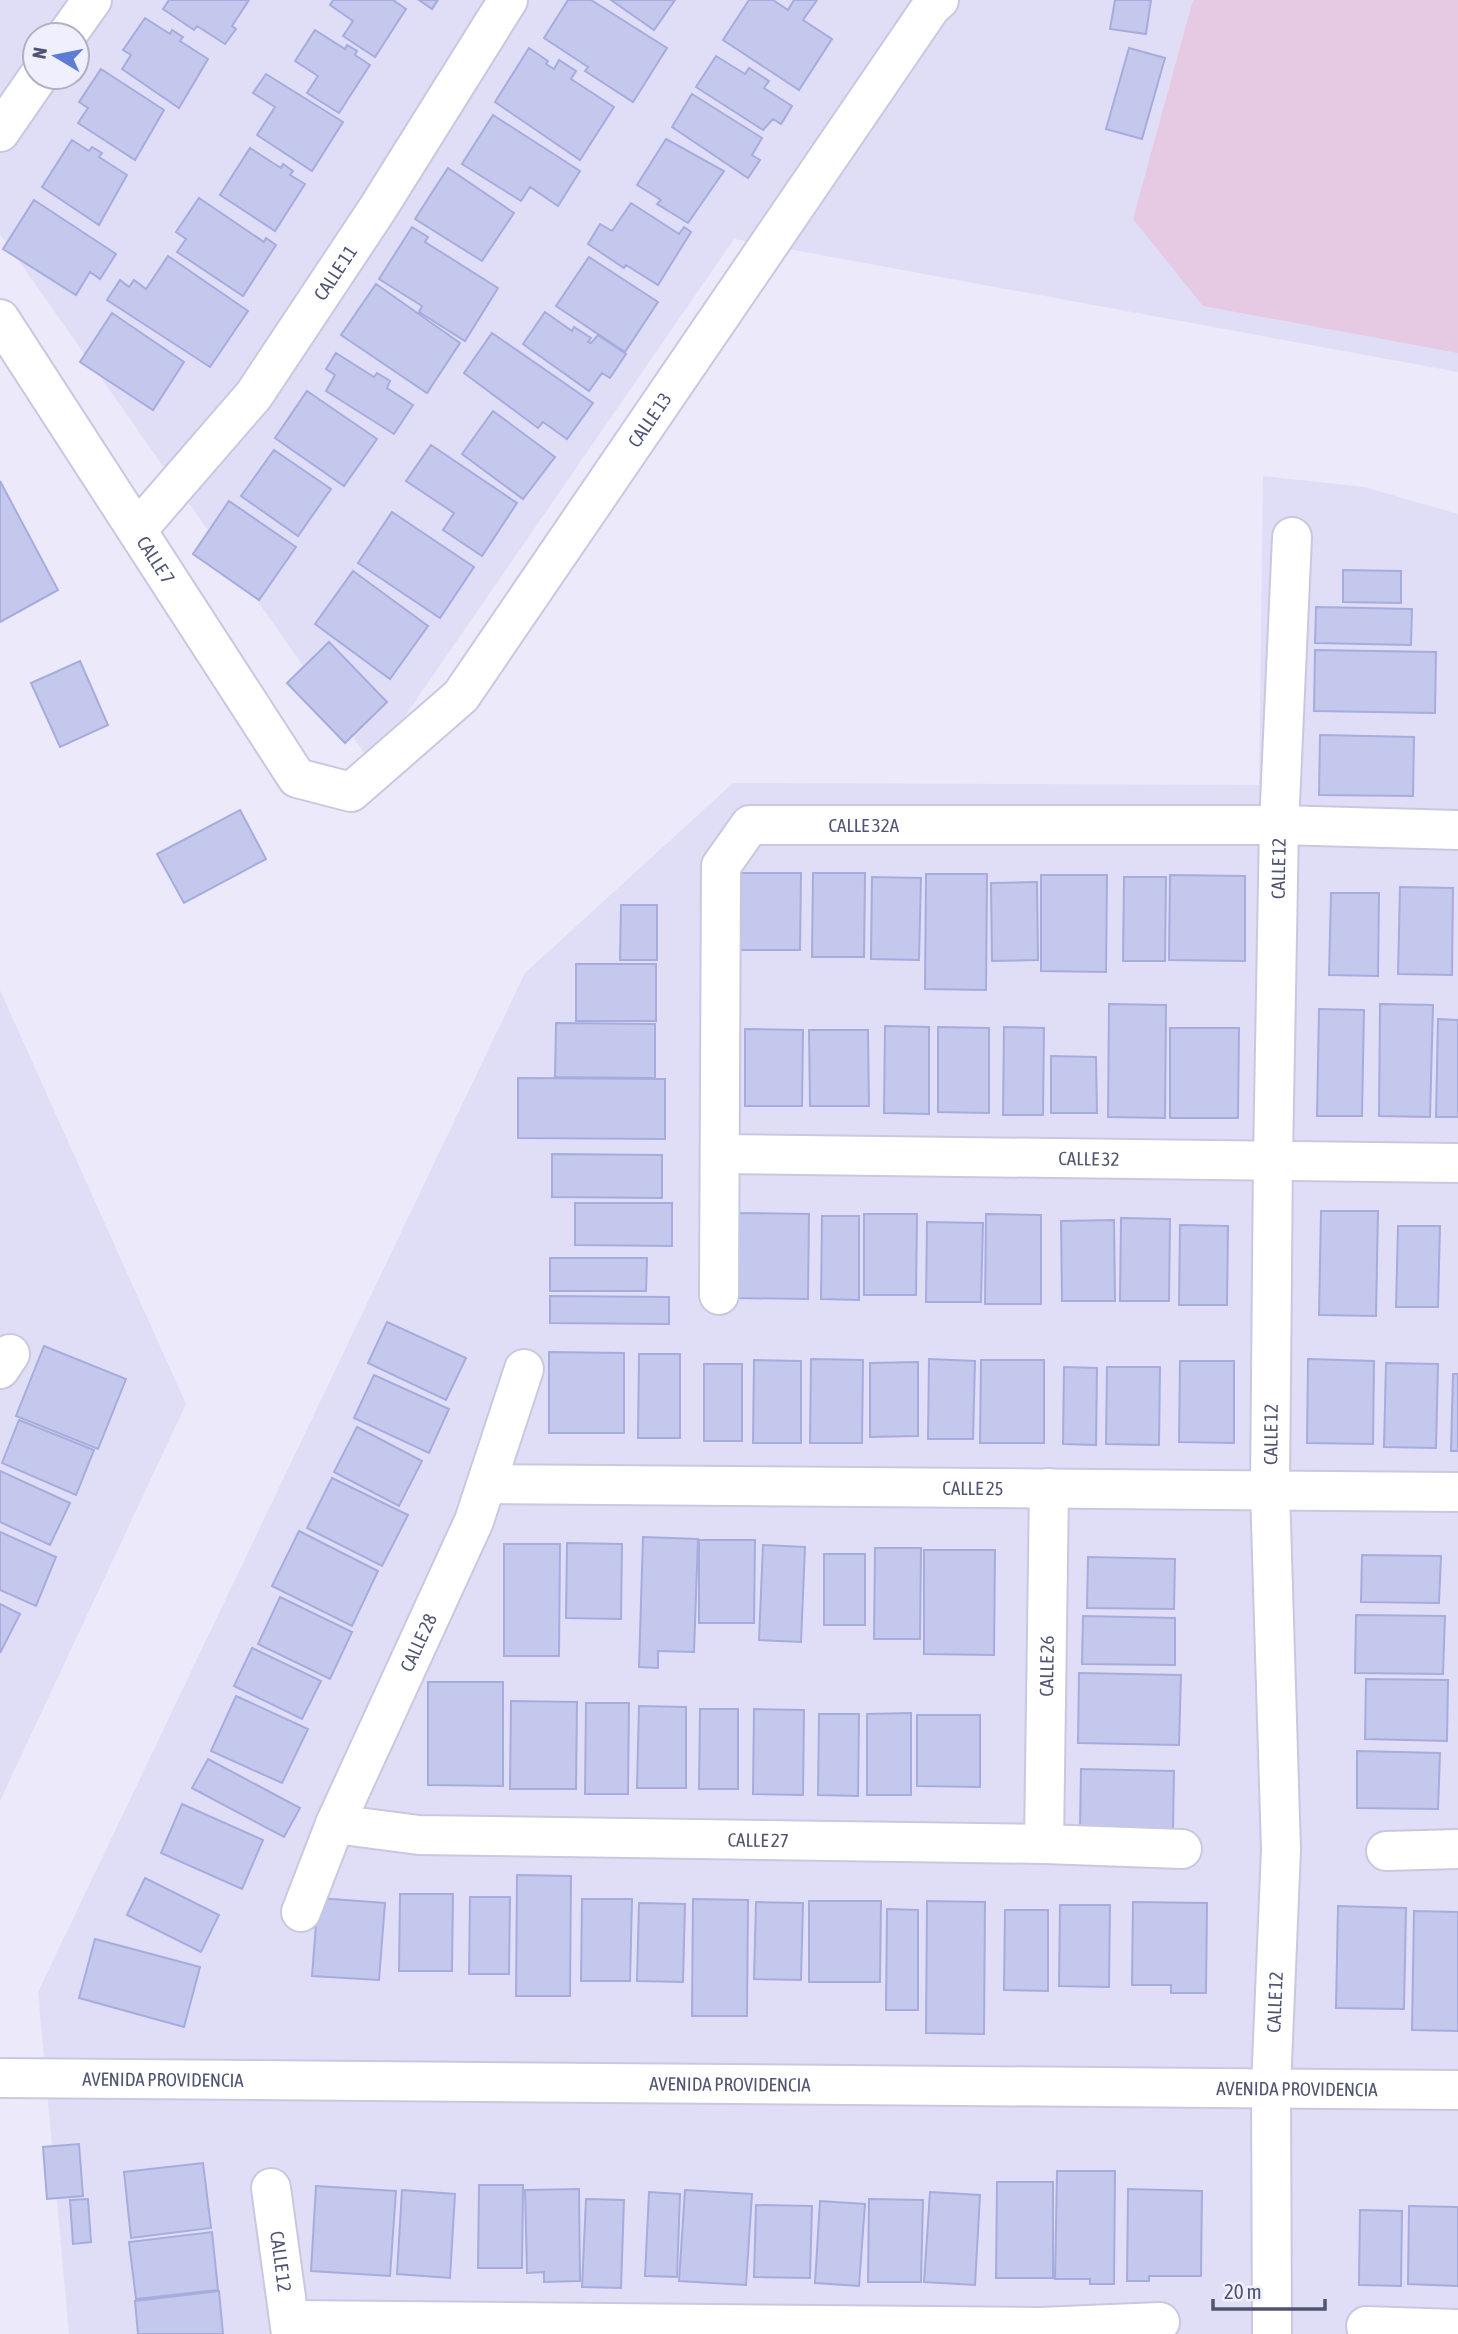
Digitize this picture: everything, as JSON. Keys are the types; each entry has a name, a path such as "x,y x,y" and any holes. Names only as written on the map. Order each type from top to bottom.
{"street":[{"path":"77,21 92,0"},
{"name":"CALLE 11","path":"138,529 254,395 377,208 508,0"},
{"name":"CALLE 13","path":"324,786 351,792 461,696 929,2"},
{"path":"0,132 28,91"},
{"name":"CALLE 7","path":"0,319 138,529 296,778 324,786"},
{"name":"CALLE 12","path":"1272,2334 1271,2087 1281,1850 1270,1490 1273,1159 1279,825 1292,537"},
{"name":"CALLE 32A","path":"719,1295 721,866 750,825 1279,825 1458,831"},
{"name":"CALLE 32","path":"720,1154 1458,1163"},
{"name":"CALLE 28","path":"300,1912 335,1824 474,1521 524,1369"},
{"name":"CALLE 25","path":"488,1483 1458,1492"},
{"name":"CALLE 26","path":"1044,1844 1049,1488"},
{"name":"CALLE 27","path":"335,1824 419,1835 1044,1844 1182,1849"},
{"path":"1385,1852 1458,1849"},
{"name":"AVENIDA PROVIDENCIA","path":"0,2078 1458,2090"},
{"name":"CALLE 12","path":"271,2188 290,2327"},
{"path":"290,2327 1040,2331 1160,2322"},
{"path":"1366,2326 1458,2329"}],"shaded area":[{"path":"0,0 1458,0 1458,372 734,239 372,764 0,234"},
{"path":"1193,0 1458,0 1458,353 1203,306 1133,219"},
{"path":"1263,476 1364,487 1458,514 1458,2334 69,2334 38,1992 525,973 733,783 1259,785"},
{"path":"0,990 186,1404 0,1801"}],"building":[{"path":"169,0 249,0 232,26 236,29 225,44 197,26 194,30 163,9"},
{"path":"333,0 393,0 406,9 375,57 343,36 353,21 330,5"},
{"path":"419,0 438,0 432,9"},
{"path":"568,0 591,0 667,48 633,102 585,71 588,67 544,38"},
{"path":"611,0 675,0 654,30"},
{"path":"749,0 773,0 788,10 794,0 817,0 803,20 832,39 799,90 723,40"},
{"path":"1115,0 1151,0 1146,34 1110,29"},
{"path":"145,18 170,34 172,30 183,37 180,41 208,59 179,108 122,69 131,55 123,50"},
{"path":"315,30 345,49 347,45 357,51 355,55 370,65 339,113 307,93 318,76 295,61"},
{"path":"529,48 548,61 546,64 554,69 559,60 576,71 571,79 614,107 580,160 495,102"},
{"path":"1129,48 1165,58 1142,139 1106,129"},
{"path":"716,56 745,74 749,68 769,81 764,88 792,106 781,124 773,119 763,130 696,87"},
{"path":"101,69 164,110 135,160 78,123 88,108 79,102 86,91 91,91 91,84"},
{"path":"266,74 343,122 312,171 257,135 275,107 253,93"},
{"path":"692,94 762,138 752,155 760,160 748,178 672,127"},
{"path":"493,115 580,171 558,206 530,187 521,201 462,164"},
{"path":"666,139 724,171 688,223 657,204 661,200 637,185"},
{"path":"72,140 89,151 92,147 102,153 99,157 127,175 99,225 42,187"},
{"path":"250,148 281,168 283,164 293,171 290,175 305,184 275,231 220,195"},
{"path":"448,168 514,213 482,261 415,219"},
{"path":"199,198 264,242 266,238 276,245 243,296 177,252 186,239 176,232"},
{"path":"34,200 116,254 100,279 90,272 76,295 3,249"},
{"path":"631,203 679,234 684,227 691,232 658,285 626,265 624,268 588,244 600,224 612,231"},
{"path":"412,227 428,237 425,242 498,288 465,341 419,312 422,306 379,279"},
{"path":"168,256 248,311 210,367 107,300 120,280 129,287 134,280 146,289"},
{"path":"589,257 658,302 625,352 556,306"},
{"path":"376,284 460,343 427,393 341,335"},
{"path":"545,312 572,331 574,327 591,338 588,342 591,343 598,335 626,354 610,378 602,373 589,391 523,344"},
{"path":"112,313 184,362 153,410 80,362"},
{"path":"492,333 593,403 567,439 543,422 538,428 464,373"},
{"path":"336,353 374,377 377,373 390,381 387,388 413,405 394,434 326,391 335,375 326,369"},
{"path":"307,391 377,439 344,486 275,438"},
{"path":"493,411 555,457 523,499 462,454"},
{"path":"431,445 517,503 482,556 443,530 454,513 406,481"},
{"path":"274,450 331,489 298,536 241,496"},
{"path":"0,481 58,590 0,622"},
{"path":"229,501 296,547 259,600 193,554"},
{"path":"392,512 474,567 440,618 358,563"},
{"path":"1343,570 1401,571 1401,603 1343,602"},
{"path":"353,571 428,626 390,679 315,624"},
{"path":"1316,607 1412,609 1411,645 1315,643"},
{"path":"329,642 387,702 345,743 287,683"},
{"path":"1315,650 1436,652 1435,713 1314,711"},
{"path":"80,661 108,725 60,747 31,683"},
{"path":"1320,735 1414,737 1413,796 1319,795"},
{"path":"240,810 266,859 184,903 157,854"},
{"path":"741,873 801,873 800,950 740,950"},
{"path":"813,873 865,873 864,957 812,957"},
{"path":"926,874 987,874 986,990 925,989"},
{"path":"1041,875 1107,875 1106,972 1041,971"},
{"path":"1170,875 1245,876 1245,961 1169,960"},
{"path":"872,877 921,878 919,960 871,959"},
{"path":"1124,877 1166,877 1165,961 1123,961"},
{"path":"1037,882 1038,960 992,961 991,883"},
{"path":"1400,887 1453,888 1452,975 1398,974"},
{"path":"1331,893 1379,893 1378,976 1329,975"},
{"path":"621,905 657,905 657,960 620,960"},
{"path":"576,964 656,964 656,1021 576,1021"},
{"path":"1109,1004 1166,1005 1165,1118 1108,1117"},
{"path":"1380,1004 1433,1005 1430,1117 1379,1116"},
{"path":"1319,1009 1364,1010 1362,1116 1317,1116"},
{"path":"1438,1019 1458,1020 1458,1117 1436,1117"},
{"path":"556,1023 655,1024 655,1078 555,1077"},
{"path":"885,1026 929,1027 929,1114 884,1113"},
{"path":"938,1027 989,1028 989,1113 938,1112"},
{"path":"1004,1027 1044,1028 1043,1115 1003,1115"},
{"path":"1170,1028 1239,1028 1238,1118 1170,1118"},
{"path":"745,1029 803,1030 802,1106 745,1106"},
{"path":"809,1030 868,1030 869,1106 810,1106"},
{"path":"1051,1056 1096,1057 1097,1113 1051,1113"},
{"path":"518,1078 665,1079 665,1139 518,1138"},
{"path":"552,1154 662,1155 662,1198 552,1197"},
{"path":"575,1203 672,1203 672,1246 575,1245"},
{"path":"1321,1211 1378,1211 1376,1316 1319,1315"},
{"path":"737,1213 809,1214 808,1299 736,1298"},
{"path":"864,1214 917,1214 916,1295 864,1295"},
{"path":"986,1214 1041,1215 1041,1304 985,1304"},
{"path":"822,1216 859,1216 859,1300 821,1299"},
{"path":"1121,1218 1170,1219 1169,1301 1120,1301"},
{"path":"1114,1220 1115,1301 1062,1301 1061,1221"},
{"path":"927,1222 983,1223 981,1302 926,1302"},
{"path":"1180,1225 1228,1226 1227,1305 1179,1305"},
{"path":"1398,1226 1440,1226 1438,1307 1396,1307"},
{"path":"550,1258 647,1258 646,1291 550,1291"},
{"path":"550,1296 669,1297 669,1324 550,1323"},
{"path":"387,1322 466,1358 446,1400 368,1363"},
{"path":"44,1346 126,1379 98,1449 16,1416"},
{"path":"549,1352 624,1353 624,1433 549,1433"},
{"path":"639,1354 680,1354 680,1438 638,1438"},
{"path":"811,1359 863,1360 862,1443 810,1443"},
{"path":"929,1359 975,1361 973,1439 928,1439"},
{"path":"1308,1359 1374,1361 1373,1444 1307,1443"},
{"path":"754,1360 801,1361 801,1443 753,1443"},
{"path":"981,1360 1044,1360 1044,1443 980,1443"},
{"path":"1180,1361 1234,1361 1234,1443 1179,1442"},
{"path":"918,1362 918,1436 870,1437 870,1363"},
{"path":"1386,1363 1438,1364 1436,1448 1384,1447"},
{"path":"704,1364 742,1364 742,1441 704,1441"},
{"path":"1064,1367 1097,1368 1096,1445 1063,1444"},
{"path":"1107,1367 1160,1367 1159,1445 1106,1444"},
{"path":"1453,1374 1458,1374 1458,1451 1451,1451"},
{"path":"374,1375 449,1409 429,1453 354,1418"},
{"path":"19,1420 94,1450 76,1495 2,1463"},
{"path":"357,1427 422,1461 399,1506 334,1472"},
{"path":"0,1471 70,1503 50,1545 0,1522"},
{"path":"332,1478 408,1515 382,1566 307,1528"},
{"path":"299,1531 378,1571 352,1626 272,1586"},
{"path":"0,1532 56,1557 36,1606 0,1590"},
{"path":"643,1537 698,1539 694,1652 658,1651 658,1668 639,1667"},
{"path":"699,1540 755,1540 754,1623 699,1623"},
{"path":"567,1543 622,1544 621,1619 566,1618"},
{"path":"504,1544 560,1544 559,1656 504,1656"},
{"path":"763,1545 805,1547 801,1642 759,1640"},
{"path":"875,1548 921,1548 920,1639 874,1639"},
{"path":"924,1550 995,1550 994,1655 924,1654"},
{"path":"824,1554 865,1554 865,1625 824,1625"},
{"path":"1362,1555 1441,1556 1439,1603 1361,1602"},
{"path":"1088,1557 1175,1559 1174,1609 1087,1608"},
{"path":"280,1597 352,1632 330,1679 258,1644"},
{"path":"0,1604 20,1614 0,1653"},
{"path":"1356,1615 1445,1616 1443,1674 1355,1673"},
{"path":"1083,1616 1175,1618 1175,1665 1082,1664"},
{"path":"252,1648 321,1681 302,1719 234,1686"},
{"path":"1079,1673 1181,1675 1179,1745 1078,1743"},
{"path":"1366,1679 1448,1680 1447,1741 1365,1739"},
{"path":"428,1682 503,1682 503,1786 428,1785"},
{"path":"236,1696 308,1729 282,1783 211,1751"},
{"path":"511,1701 577,1702 576,1789 510,1789"},
{"path":"586,1703 629,1703 628,1794 585,1794"},
{"path":"639,1706 686,1707 686,1788 637,1788"},
{"path":"700,1709 738,1709 738,1789 699,1789"},
{"path":"754,1709 804,1710 803,1795 753,1794"},
{"path":"911,1713 911,1795 867,1795 867,1714"},
{"path":"819,1714 859,1714 858,1796 818,1795"},
{"path":"917,1715 980,1715 980,1787 917,1786"},
{"path":"1357,1751 1440,1753 1438,1809 1357,1808"},
{"path":"208,1759 300,1808 284,1837 192,1788"},
{"path":"1081,1769 1174,1771 1173,1829 1080,1828"},
{"path":"182,1804 263,1840 242,1889 161,1853"},
{"path":"517,1875 571,1876 570,1996 516,1996"},
{"path":"145,1878 219,1915 201,1952 127,1915"},
{"path":"400,1894 453,1894 452,1971 399,1971"},
{"path":"470,1897 510,1897 509,1974 469,1974"},
{"path":"318,1898 385,1903 379,1980 312,1976"},
{"path":"582,1899 632,1899 630,1981 581,1981"},
{"path":"693,1899 748,1900 747,2016 692,2016"},
{"path":"809,1901 881,1901 880,1982 809,1982"},
{"path":"927,1901 985,1902 984,2034 926,2033"},
{"path":"756,1902 803,1903 801,1980 754,1979"},
{"path":"1133,1902 1207,1903 1206,1993 1171,1993 1171,1985 1132,1985"},
{"path":"639,1903 685,1904 683,1982 637,1981"},
{"path":"1060,1905 1110,1905 1109,1987 1059,1986"},
{"path":"1338,1906 1406,1908 1404,2009 1336,2008"},
{"path":"887,1909 918,1910 918,2010 886,2010"},
{"path":"1005,1910 1048,1910 1048,1991 1004,1990"},
{"path":"1414,1911 1458,1912 1458,2031 1412,2030"},
{"path":"95,1939 200,1967 184,2027 79,1998"},
{"path":"79,2144 83,2196 47,2199 43,2147"},
{"path":"203,2163 211,2228 131,2238 124,2172"},
{"path":"1057,2171 1115,2171 1114,2284 1090,2284 1090,2279 1055,2279"},
{"path":"997,2182 1053,2182 1053,2278 996,2278"},
{"path":"479,2185 523,2185 522,2268 478,2268"},
{"path":"316,2186 396,2191 390,2276 311,2271"},
{"path":"579,2189 580,2281 544,2282 544,2272 527,2273 525,2190"},
{"path":"1128,2189 1202,2191 1201,2276 1149,2276 1149,2281 1127,2281"},
{"path":"402,2190 455,2194 450,2278 397,2274"},
{"path":"685,2190 752,2194 746,2285 679,2281"},
{"path":"649,2192 680,2194 677,2277 645,2276"},
{"path":"930,2192 980,2195 975,2285 924,2282"},
{"path":"88,2199 91,2242 73,2244 70,2200"},
{"path":"586,2199 624,2200 621,2288 582,2287"},
{"path":"869,2199 923,2200 921,2282 868,2282"},
{"path":"820,2201 865,2204 859,2286 815,2283"},
{"path":"756,2205 812,2206 810,2278 754,2277"},
{"path":"1409,2206 1458,2207 1458,2286 1408,2284"},
{"path":"1360,2210 1402,2211 1401,2286 1359,2285"},
{"path":"212,2232 218,2290 136,2299 129,2242"},
{"path":"219,2291 223,2334 138,2334 135,2301"}]}
